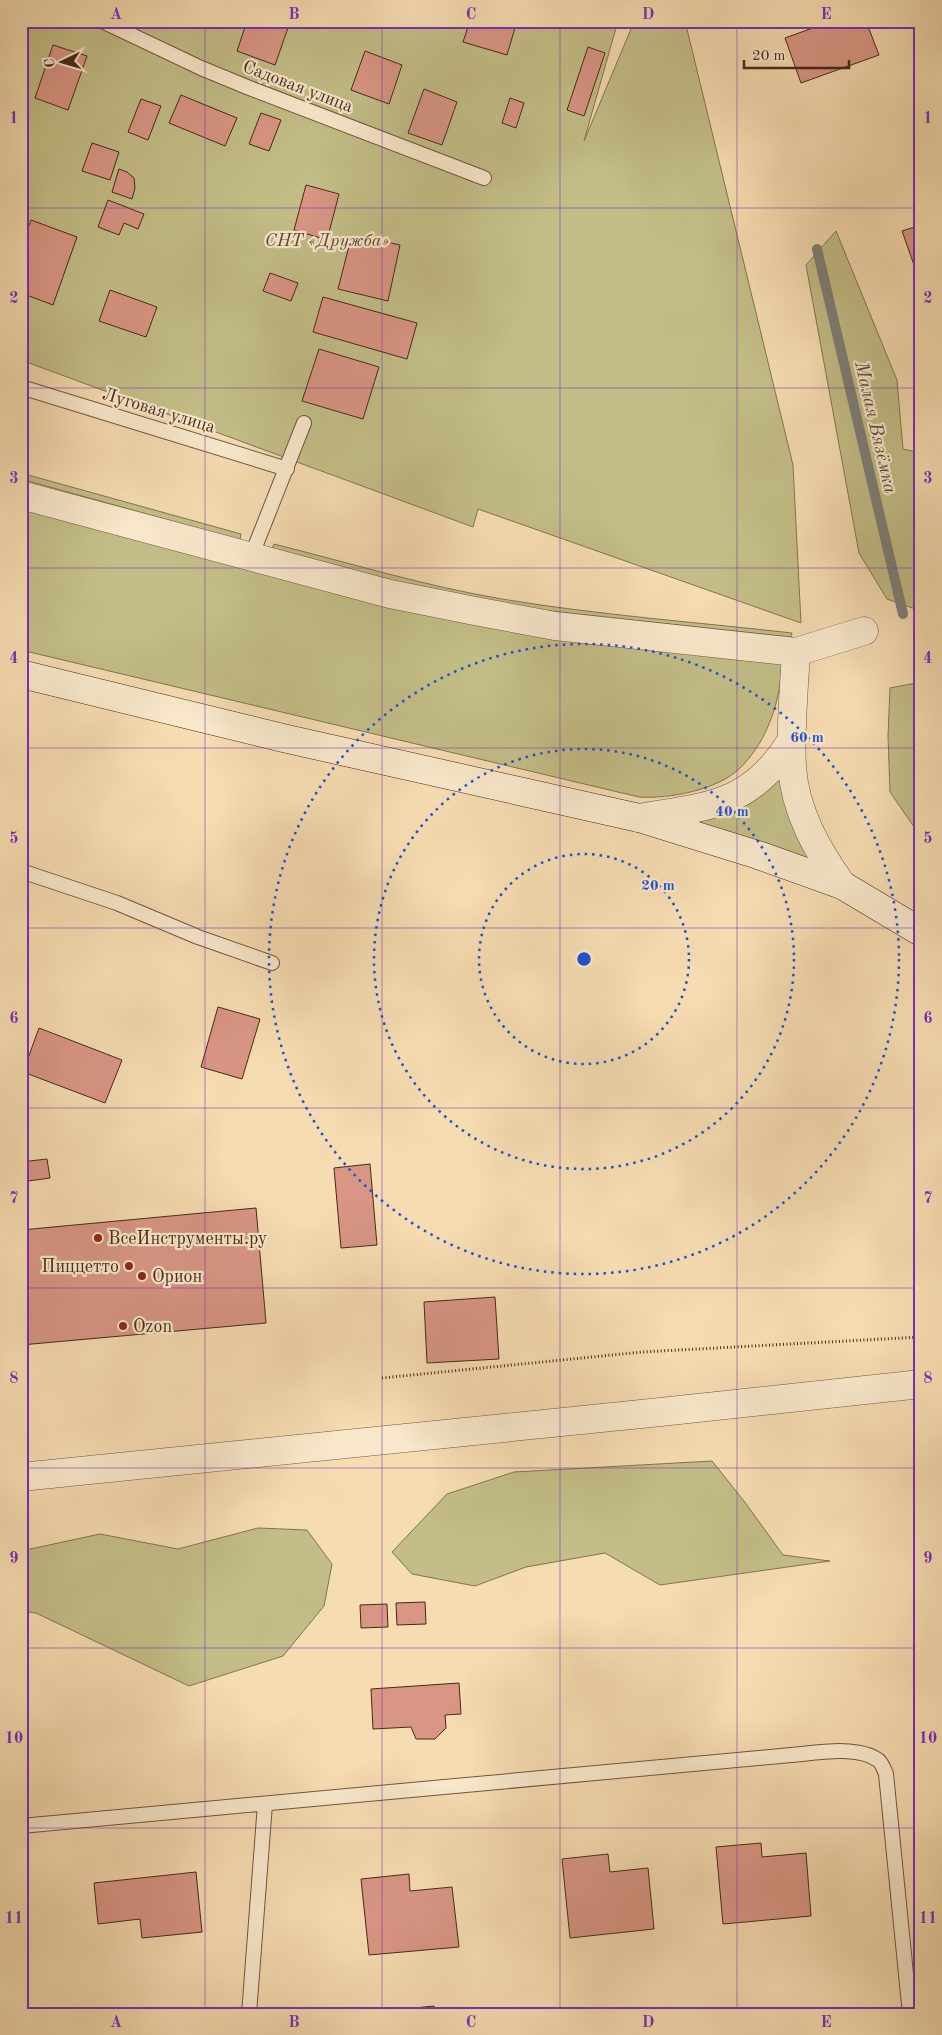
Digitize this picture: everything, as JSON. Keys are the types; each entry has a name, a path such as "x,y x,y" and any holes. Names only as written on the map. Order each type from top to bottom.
{"street":[{"path":"21,494 390,594 546,624 796,652 864,631"},
{"path":"796,652 792,768 801,809 816,845 842,885"},
{"path":"21,674 282,738 639,818 758,855 842,885 921,932"},
{"path":"639,818 709,806 733,798 753,785 770,769 781,758 792,740"},
{"path":"866,1390 921,1366"},
{"path":"21,1477 921,1384"}],"lane":[{"name":"Садовая улица","path":"102,21 201,68 247,87 484,178"},
{"name":"Луговая улица","path":"21,387 287,469"},
{"path":"251,556 304,423"},
{"path":"21,871 117,903 198,937 272,963"},
{"path":"21,1826 791,1755 840,1752 863,1753 879,1761 886,1774 910,2014"},
{"path":"249,2014 265,1804"}],"path":[{"path":"382,1378 642,1352 921,1338"}],"green space":[{"name":"СНТ «Дружба»","path":"21,21 618,21 584,141 631,29 625,21 685,21 793,465 801,623 478,509 473,527 21,360"},
{"path":"836,231 897,380 903,449 921,453 921,611 887,599 859,553 806,265"},
{"path":"21,473 241,534 240,540 21,479"},
{"path":"21,503 255,568 782,657 780,687 772,717 759,744 750,757 731,776 692,792 678,795 639,797 21,650"},
{"path":"274,544 416,581 502,599 610,614 792,633 791,637 541,610 410,585 272,549"},
{"path":"921,682 921,837 890,792 888,736 890,688"},
{"path":"783,768 821,870 680,821"},
{"path":"712,1461 783,1555 830,1561 660,1585 605,1553 526,1567 475,1586 412,1574 392,1552 447,1494 514,1472"},
{"path":"258,1528 307,1530 332,1564 324,1606 283,1656 189,1686 36,1613 21,1611 21,1551 100,1534 178,1549"}],"building":[{"path":"21,21 29,21 23,37 21,36"},
{"path":"247,21 290,22 275,65 237,51"},
{"path":"470,21 517,21 507,55 463,42"},
{"path":"832,21 866,21 879,55 801,83 785,38"},
{"path":"53,45 87,56 68,110 35,98"},
{"path":"588,47 605,53 584,116 567,110"},
{"path":"365,51 402,65 389,104 351,90"},
{"path":"424,89 457,102 442,145 408,133"},
{"path":"181,95 237,118 225,146 169,123"},
{"path":"510,98 524,103 516,128 502,123"},
{"path":"141,99 161,106 148,140 128,132"},
{"path":"261,113 281,120 269,151 249,144"},
{"path":"92,143 119,152 110,180 82,171"},
{"path":"119,169 127,172 134,178 135,188 132,199 112,192"},
{"path":"306,185 339,194 327,240 294,230"},
{"path":"108,200 144,214 138,229 124,223 119,235 98,227"},
{"path":"31,220 77,237 53,305 21,293 21,247"},
{"path":"921,225 921,285 902,231"},
{"path":"369,238 400,245 388,301 338,289 350,242 367,246"},
{"path":"270,273 298,283 291,301 263,291"},
{"path":"110,290 157,307 146,337 99,321"},
{"path":"323,297 417,323 407,359 313,332"},
{"path":"319,349 379,367 363,419 302,401"},
{"path":"218,1007 260,1019 242,1079 201,1067"},
{"path":"39,1028 122,1060 105,1103 23,1072"},
{"path":"47,1159 50,1178 21,1182 21,1162"},
{"path":"370,1164 377,1245 341,1248 334,1168"},
{"name":"Орион","path":"256,1208 266,1323 21,1345 21,1230"},
{"path":"495,1297 499,1359 427,1363 424,1302"},
{"path":"425,1602 426,1624 397,1625 396,1603"},
{"path":"387,1604 388,1627 361,1628 360,1605"},
{"path":"459,1683 461,1714 445,1715 446,1728 435,1739 416,1739 411,1727 373,1729 371,1689"},
{"path":"761,1843 762,1857 806,1853 811,1916 723,1924 716,1847"},
{"path":"608,1854 610,1872 648,1868 654,1929 570,1938 562,1859"},
{"path":"196,1872 202,1932 142,1938 140,1919 98,1924 94,1883"},
{"path":"409,1874 410,1891 452,1887 459,1947 369,1955 361,1879"},
{"path":"434,2006 435,2014 355,2014"}],"waterway":[{"name":"Малая Вязёмка","path":"817,249 903,614"}],"place":[{"name":"ВсеИнструменты.ру","path":"98,1238"},
{"name":"Пиццетто","path":"129,1266"},
{"name":"Орион","path":"142,1276"},
{"name":"Ozon","path":"123,1326"}]}
